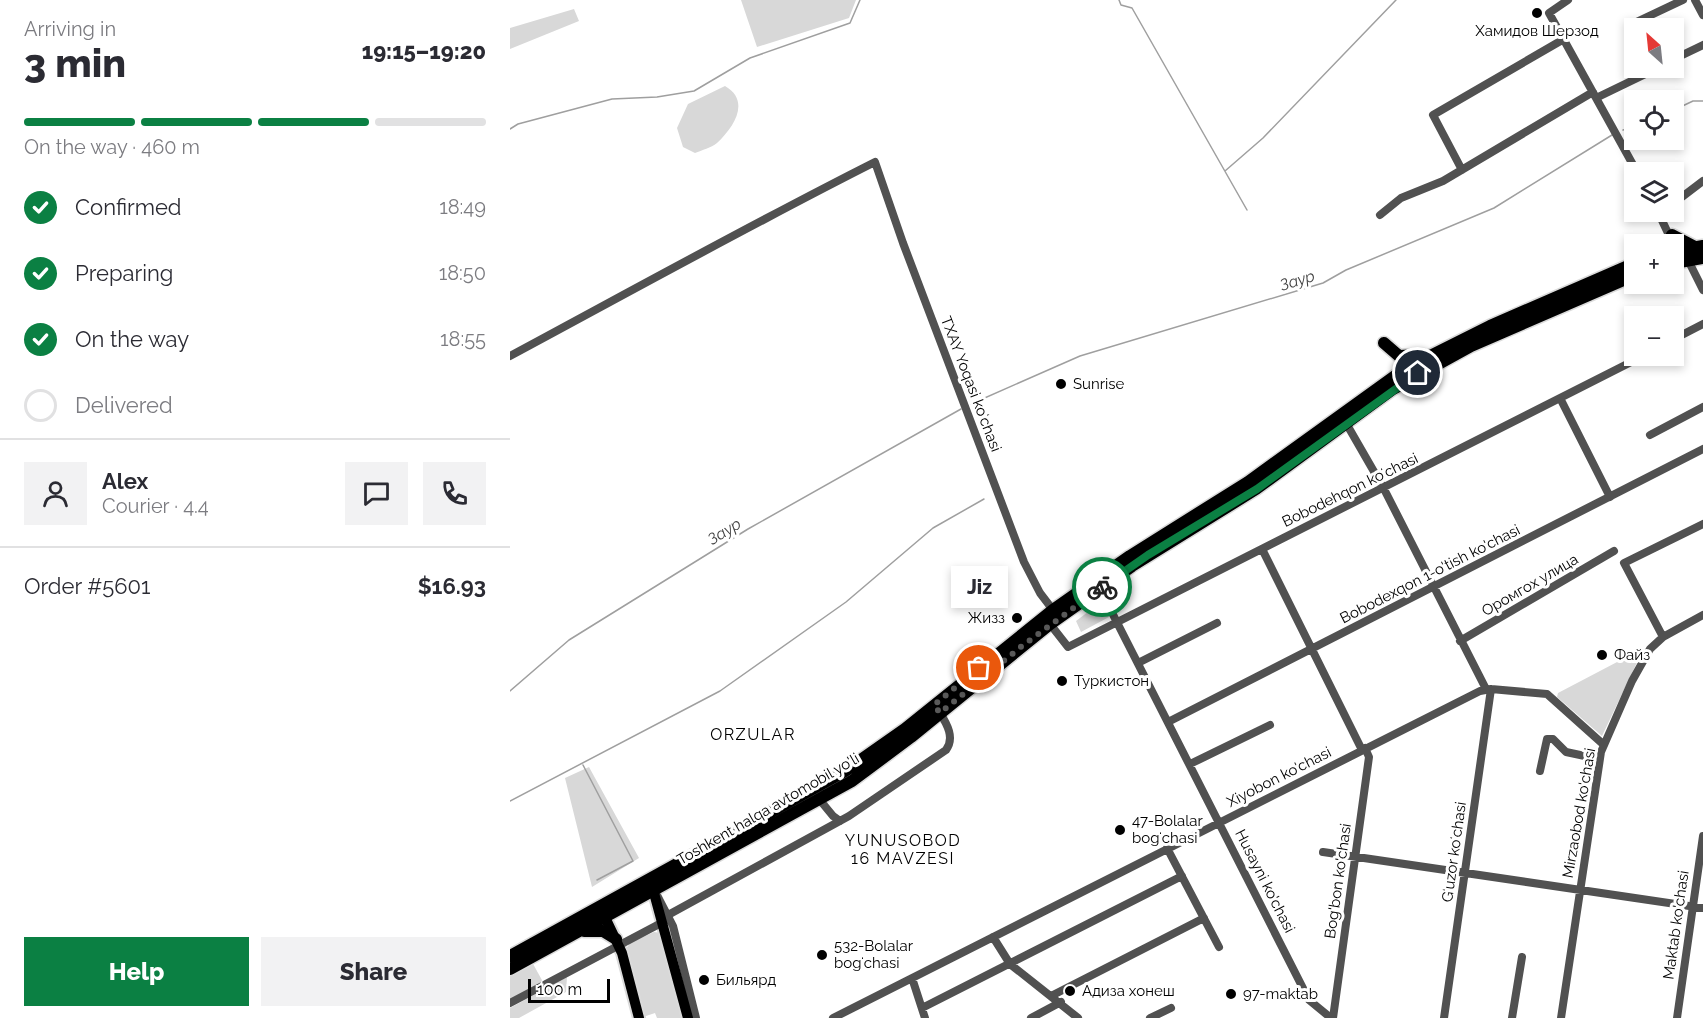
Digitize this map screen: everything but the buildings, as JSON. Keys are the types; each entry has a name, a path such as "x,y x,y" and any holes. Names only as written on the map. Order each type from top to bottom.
{"highway":[{"path":"1684,245 1699,246"},
{"path":"1684,262 1703,258"},
{"name":"Toshkent halqa avtomobil yo'li","path":"652,885 819,800 867,770 1053,610 1180,530 1257,489 1393,389 1444,358 1624,268"},
{"name":"Toshkent halqa avtomobil yo'li","path":"510,956 603,912 652,885 830,781 876,751 1379,387 1435,352 1549,305 1624,279"},
{"path":"1384,343 1395,354 1404,357 1435,352"},
{"name":"Toshkent halqa avtomobil yo'li","path":"510,969 577,932 603,912"},
{"path":"577,932 600,930 617,942"}],"main road":[{"path":"652,885 667,919 690,1017"},
{"path":"603,912 617,942 639,1018"}],"street":[{"path":"1568,0 1549,13 1632,162"},
{"path":"1646,18 1683,0"},
{"path":"1695,0 1703,15"},
{"path":"1462,170 1433,115 1564,39"},
{"path":"1684,54 1703,45"},
{"path":"1380,215 1401,198 1443,181 1595,95 1635,78"},
{"name":"TXAY Yoqasi koʻchasi","path":"510,356 632,292 739,231 875,162 907,255 1024,562 1040,593 1053,610"},
{"path":"1684,195 1703,181"},
{"path":"1688,261 1703,290"},
{"path":"1684,334 1703,324"},
{"name":"Bobodehqon koʻchasi","path":"1050,624 1068,647 1624,366"},
{"path":"1560,398 1610,497"},
{"path":"1650,435 1703,407"},
{"path":"1346,423 1384,489 1460,641 1488,689 1547,694 1604,745"},
{"name":"Bobodexqon 1-o'tish ko'chasi","path":"1168,722 1703,449"},
{"path":"1663,637 1624,563 1703,524"},
{"name":"Bog'bon ko'chasi","path":"1262,549 1369,757 1332,1018"},
{"name":"Оромгох улица","path":"1460,641 1614,551"},
{"name":"Husayni ko'chasi","path":"1100,589 1310,1000 1332,1018"},
{"name":"Mirzaobod ko'chasi","path":"1561,1018 1599,759 1638,668 1650,649 1663,637 1703,615"},
{"path":"1138,663 1217,623"},
{"name":"Xiyobon ko'chasi","path":"833,1018 1364,749 1488,689"},
{"name":"Gʻuzor koʻchasi","path":"1444,1018 1488,689"},
{"path":"510,1003 617,942 667,919 840,821 948,748 951,742 949,729 937,709"},
{"path":"1190,764 1270,724"},
{"path":"1540,771 1547,739 1553,739 1566,752 1599,759"},
{"path":"819,800 840,821"},
{"name":"Maktab ko'chasi","path":"1677,1018 1703,836"},
{"path":"1167,848 1219,946"},
{"path":"1323,852 1703,908"},
{"path":"922,1008 1182,876"},
{"path":"1051,996 1204,918"},
{"path":"993,937 1010,964 1061,1002 1078,1018"},
{"path":"1512,1018 1522,957"},
{"path":"912,978 926,1018"},
{"path":"1032,1018 1061,1002"},
{"path":"1150,1018 1171,1008"}],"shaded area":[{"path":"741,0 856,0 849,18 757,47"},
{"path":"574,9 579,21 510,49 510,28"},
{"path":"725,86 733,92 737,99 737,114 734,122 717,143 706,149 695,153 683,147 677,128 688,104"},
{"path":"1101,602 1109,617 1081,632 1076,621"},
{"path":"1640,650 1642,652 1602,736 1557,697 1558,693"},
{"path":"589,767 639,858 592,887 565,778"},
{"path":"654,932 662,933 685,1018 657,1018 655,1013 643,1017 625,950 630,943"},
{"path":"532,962 543,982 510,1000 510,974"},
{"path":"567,977 566,992 519,1018 510,1018 510,1008"}],"waterway":[{"path":"510,129 518,124 612,99 657,97 694,91 750,58 850,23 860,0"},
{"path":"1119,0 1121,5 1132,8 1247,210"},
{"path":"1225,171 1263,138 1396,0"},
{"name":"Заур","path":"1684,105 1693,101 1703,101"},
{"name":"Заур","path":"971,404 1080,356 1323,283 1346,270 1494,208 1612,135"},
{"name":"Заур","path":"510,691 569,640 748,529 961,409"},
{"path":"510,801 720,691 846,602 933,528 984,499"},
{"path":"583,765 633,861 597,880"}],"way so far":[{"path":"979,668 934,705 940,713 1050,624 1102,587"}],"place":[{"name":"Хамидов Шерзод","path":"1537,13"},
{"name":"Sunrise","path":"1061,384"},
{"name":"Жизз","path":"1017,618"},
{"name":"Файз","path":"1602,655"},
{"name":"Jiz","path":"979,668"},
{"name":"Туркистон","path":"1062,681"},
{"name":"47-Bolalar bogʻchasi","path":"1120,830"},
{"name":"532-Bolalar bogʻchasi","path":"822,955"},
{"name":"Бильярд","path":"704,980"},
{"name":"Адиза хонеш","path":"1070,991"},
{"name":"97-maktab","path":"1231,994"}],"district":[{"name":"ORZULAR","path":"753,734"},
{"name":"YUNUSOBOD 16 MAVZESI","path":"903,849"}],"route":[{"path":"1102,587 1148,555 1257,489 1418,373"}]}
